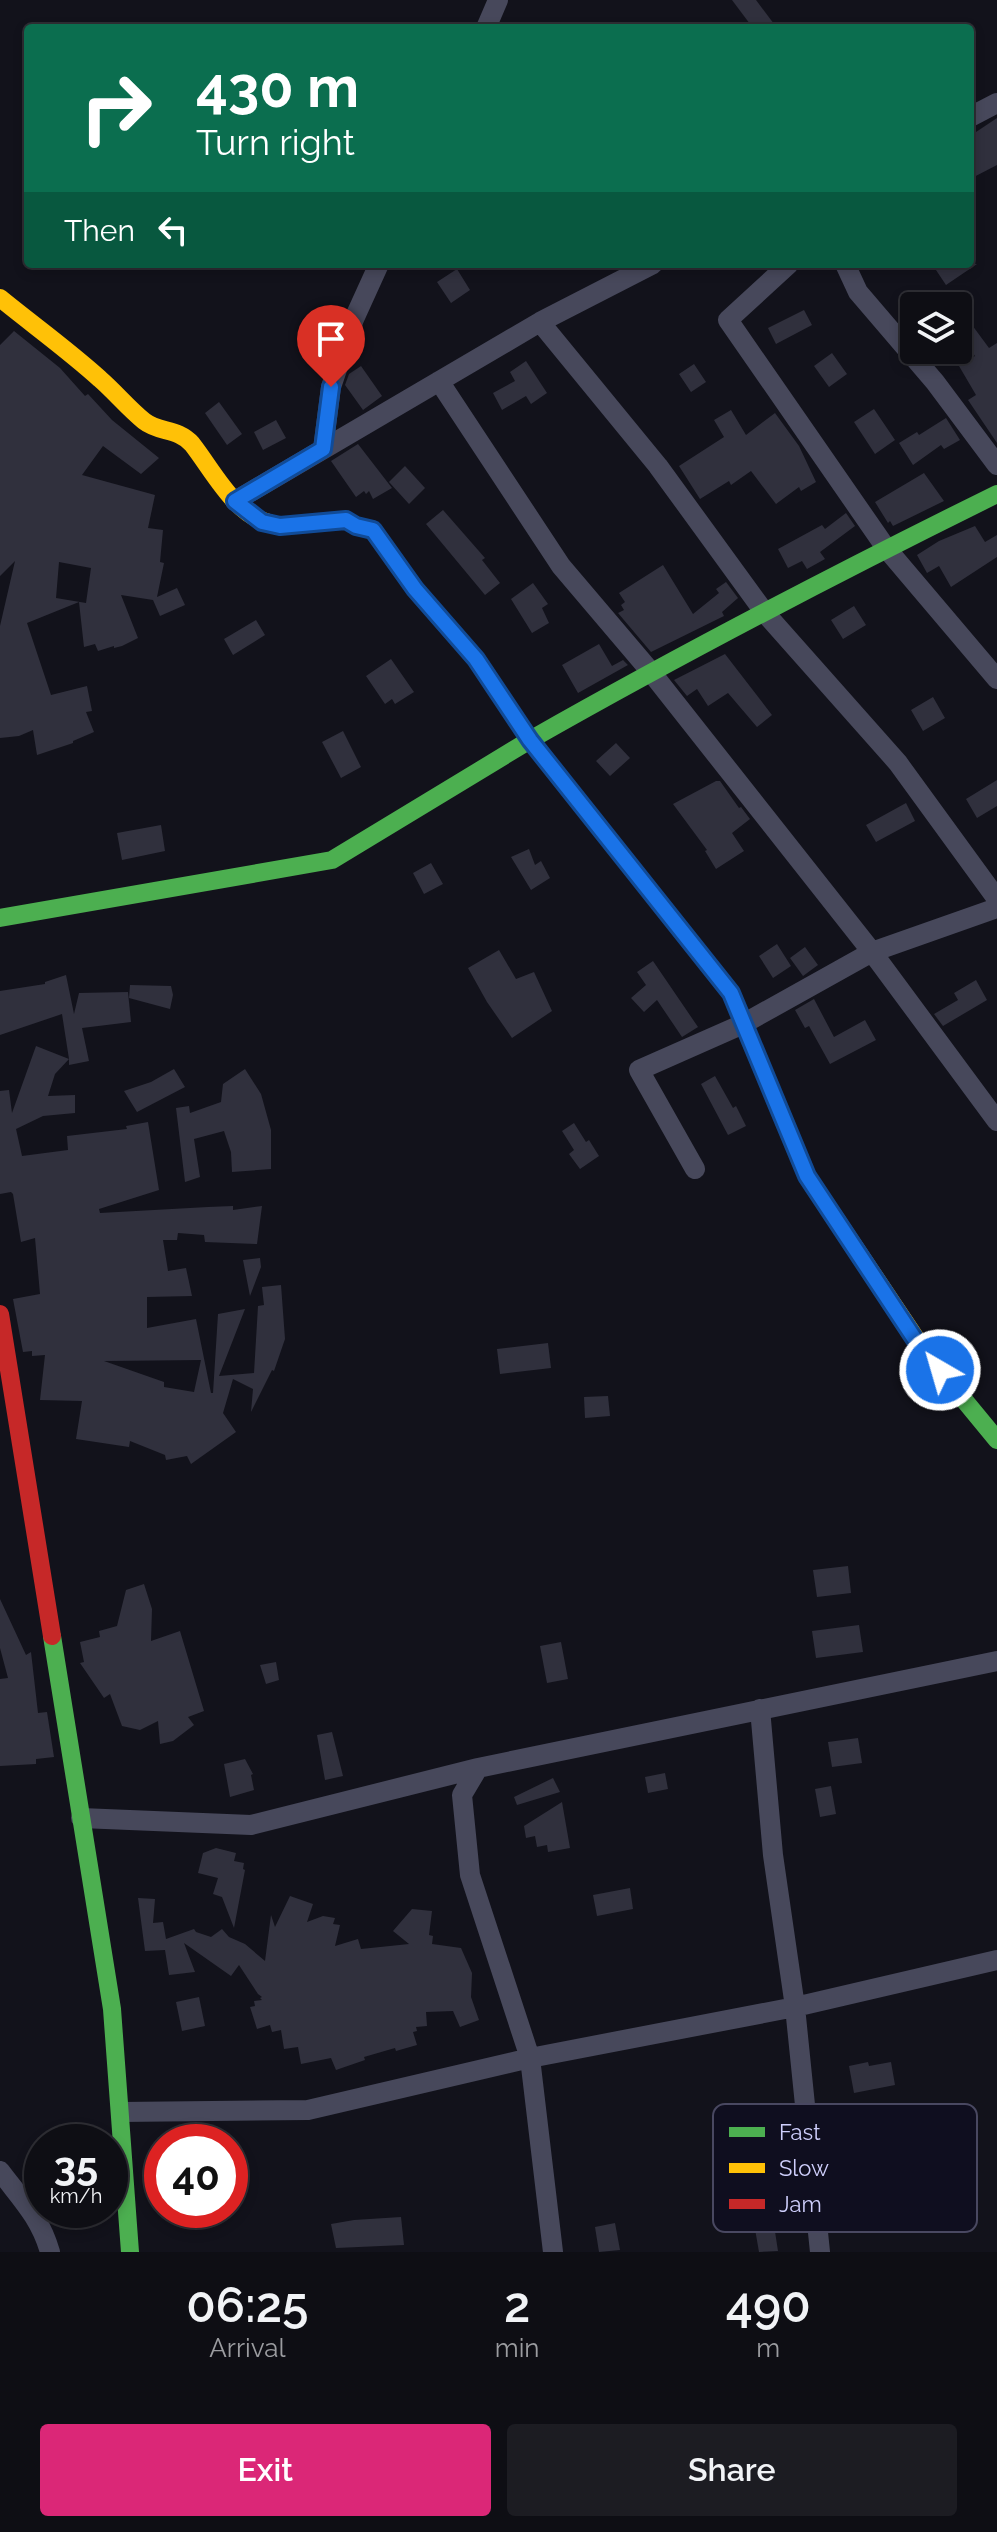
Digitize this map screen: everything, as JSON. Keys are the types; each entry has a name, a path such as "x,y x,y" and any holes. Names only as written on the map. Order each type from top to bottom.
{"street":[{"path":"488,24 498,0"},
{"path":"974,115 997,103"},
{"path":"323,449 331,387 354,319 377,268"},
{"path":"235,501 540,322 645,268"},
{"path":"785,268 728,320 886,548 997,679"},
{"path":"847,268 858,292 935,382 997,465"},
{"path":"0,298 98,377 146,423 175,431 189,441 235,501 262,522 280,526 346,520 373,530 415,589 476,659 530,740 731,993 807,1176 920,1347 997,1440"},
{"path":"540,322 658,466 765,613 898,763 997,899"},
{"path":"439,381 561,566 651,672 872,952 997,1121"},
{"path":"0,918 332,860 530,740 651,672 824,579 997,494"},
{"path":"695,1169 639,1070 743,1024 872,952 997,908"},
{"path":"0,1314 112,2009 130,2252"},
{"path":"81,1818 251,1825 478,1768 997,1661"},
{"path":"760,1709 773,1855 795,2007 805,2104"},
{"path":"478,1768 462,1795 470,1875 530,2058 553,2252"},
{"path":"121,2112 308,2110 530,2058 795,2007 997,1960"},
{"path":"0,2171 28,2204 45,2235 50,2252"},
{"path":"818,2232 820,2252"}],"building":[{"path":"732,0 756,0 774,24 750,24"},
{"path":"997,118 997,165 974,177 974,133"},
{"path":"935,268 971,268 946,285"},
{"path":"457,269 470,290 451,303 437,282"},
{"path":"804,310 812,325 776,344 768,328"},
{"path":"972,325 989,348 997,343 997,443 968,400 976,395 959,366 972,364 975,356 972,352"},
{"path":"14,331 60,368 85,396 88,394 112,420 159,458 141,474 103,446 82,475 155,495 148,528 163,530 160,562 164,563 157,597 177,588 185,605 160,616 153,600 121,595 138,638 122,646 98,651 95,644 84,647 79,602 27,623 51,695 87,686 92,711 86,712 94,732 37,755 33,730 19,736 0,738 0,626 15,561 0,576 0,345","holes":["59,562 91,568 86,603 56,598"]},
{"path":"832,353 847,374 829,387 814,366"},
{"path":"526,361 547,393 531,404 526,396 502,410 493,393 515,381 510,372"},
{"path":"694,364 706,382 691,392 679,374"},
{"path":"361,366 382,396 363,410 345,385 349,374"},
{"path":"219,402 242,434 227,445 205,413"},
{"path":"874,409 895,440 875,454 854,422"},
{"path":"731,410 746,435 775,413 799,446 816,482 801,491 799,487 776,504 751,471 731,485 729,481 700,499 679,466 724,437 714,420"},
{"path":"946,418 960,440 944,449 941,445 913,465 899,443"},
{"path":"276,420 286,438 263,450 254,432"},
{"path":"358,444 392,488 373,499 369,491 356,497 331,461"},
{"path":"405,466 425,488 409,504 389,482"},
{"path":"924,473 944,501 893,526 890,521 888,523 875,502"},
{"path":"443,510 485,558 482,560 500,583 485,595 426,524"},
{"path":"846,513 855,526 820,552 825,559 807,569 802,561 788,568 778,549 822,525 825,529"},
{"path":"975,526 985,542 997,535 997,557 951,587 939,566 927,573 917,555 939,541"},
{"path":"663,565 693,614 719,593 716,589 726,582 738,598 722,612 724,616 651,652 618,613 624,610 621,605 625,602 619,593"},
{"path":"533,583 548,604 542,608 549,623 532,633 511,599"},
{"path":"854,606 866,625 843,639 831,620"},
{"path":"256,620 265,635 233,655 224,639"},
{"path":"599,644 612,666 623,660 628,665 578,693 562,665"},
{"path":"725,654 772,715 757,727 728,693 708,706 697,689 687,696 674,680"},
{"path":"391,659 414,692 395,704 392,699 385,704 366,676"},
{"path":"933,697 945,718 923,731 911,710"},
{"path":"343,731 361,767 341,778 322,742"},
{"path":"616,743 630,758 610,776 596,761"},
{"path":"997,780 997,806 977,818 966,799"},
{"path":"720,781 750,819 732,833 744,851 716,869 707,850 673,804"},
{"path":"906,803 915,821 876,842 866,825"},
{"path":"161,825 165,851 122,860 117,833"},
{"path":"529,849 535,865 541,861 550,878 531,890 511,857"},
{"path":"431,863 443,884 424,894 413,873"},
{"path":"777,944 791,966 773,978 759,956"},
{"path":"805,947 818,965 803,976 790,958"},
{"path":"499,950 516,979 534,972 552,1011 512,1038 468,968"},
{"path":"653,961 698,1027 682,1037 657,1000 644,1012 631,998 646,985 637,972"},
{"path":"66,975 74,1014 79,993 128,992 131,1022 82,1028 89,1061 69,1065 62,1014 0,1035 0,991"},
{"path":"976,980 987,1000 943,1026 934,1014 958,1000 954,993"},
{"path":"130,985 171,986 170,1009 129,998"},
{"path":"814,999 834,1037 865,1020 876,1040 830,1064 809,1026 805,1028 795,1010"},
{"path":"36,1046 69,1059 55,1074 48,1096 75,1095 75,1113 43,1116 16,1129 22,1156 68,1150 67,1136 127,1129 126,1126 148,1122 159,1190 99,1209 100,1213 233,1206 233,1210 262,1206 257,1244 205,1242 204,1235 178,1233 177,1240 163,1240 168,1271 186,1268 192,1296 147,1297 147,1328 196,1319 213,1393 218,1314 245,1309 219,1376 254,1373 258,1306 264,1305 262,1287 281,1285 285,1339 274,1371 251,1412 253,1389 233,1379 223,1413 236,1432 191,1464 187,1456 166,1460 165,1455 130,1441 129,1447 76,1439 82,1401 40,1400 45,1355 32,1356 32,1351 23,1352 13,1299 40,1294 35,1238 21,1242 13,1194 0,1194 0,1091 9,1090 12,1113","holes":["201,1360 194,1392 164,1387 164,1382 104,1361"]},
{"path":"174,1069 185,1087 137,1112 124,1091 151,1082"},
{"path":"245,1069 261,1094 271,1130 271,1169 232,1172 231,1152 224,1131 194,1139 200,1177 185,1182 176,1108 189,1106 190,1113 221,1102 223,1084"},
{"path":"715,1076 746,1126 728,1135 701,1084"},
{"path":"574,1123 599,1156 580,1169 569,1154 574,1150 562,1131"},
{"path":"260,1258 261,1267 250,1296 243,1260"},
{"path":"548,1343 551,1368 500,1374 497,1349"},
{"path":"608,1396 610,1416 585,1418 584,1397"},
{"path":"848,1566 851,1593 817,1597 813,1570"},
{"path":"144,1584 152,1609 151,1641 180,1631 204,1711 188,1717 194,1725 173,1741 160,1744 158,1721 140,1730 122,1726 110,1694 104,1698 80,1663 84,1662 80,1642 100,1637 99,1631 117,1626 126,1590"},
{"path":"0,1599 26,1655 31,1652 38,1713 47,1712 54,1757 36,1759 36,1764 0,1766 0,1679 8,1678 0,1648"},
{"path":"859,1625 863,1652 816,1658 812,1631"},
{"path":"561,1642 568,1679 547,1683 540,1646"},
{"path":"276,1662 279,1680 266,1684 260,1665"},
{"path":"332,1732 343,1776 325,1780 317,1735"},
{"path":"858,1738 862,1763 832,1767 828,1742"},
{"path":"245,1759 253,1774 254,1790 230,1797 224,1764"},
{"path":"665,1773 668,1789 648,1793 645,1777"},
{"path":"553,1778 560,1792 517,1805 514,1797"},
{"path":"831,1786 836,1814 820,1817 815,1789"},
{"path":"562,1802 570,1848 548,1852 547,1845 537,1847 535,1836 526,1838 524,1826"},
{"path":"216,1848 236,1853 234,1861 244,1863 234,1928 222,1897 213,1894 218,1878 198,1873 203,1853"},
{"path":"630,1888 633,1909 597,1916 593,1895"},
{"path":"290,1896 313,1904 307,1922 323,1916 335,1918 333,1924 340,1925 335,1946 358,1939 361,1949 409,1944 393,1931 412,1909 432,1911 429,1935 433,1936 432,1944 461,1948 472,1973 471,1997 479,2020 460,2027 453,2011 426,2012 427,2026 416,2027 417,2031 413,2032 417,2045 364,2057 365,2060 336,2070 331,2058 301,2064 298,2047 284,2049 281,2030 272,2032 270,2025 257,2029 250,2007 255,2006 254,2001 262,2000 262,1997 239,1965 231,1976 184,1943 195,1972 169,1975 165,1950 145,1951 138,1898 155,1899 153,1923 163,1922 166,1939 194,1929 211,1937 222,1929 265,1961 271,1915 275,1927"},
{"path":"199,1997 205,2026 182,2031 176,2002"},
{"path":"868,2062 869,2066 891,2062 895,2085 854,2093 849,2066"},
{"path":"401,2217 404,2245 336,2248 331,2224"},
{"path":"615,2223 620,2250 599,2252 595,2227"},
{"path":"756,2232 775,2232 778,2251 759,2252"}],"traffic: fast":[{"path":"272,524 280,526 346,520 373,530 415,589 476,659 530,740 762,614 997,494"},
{"path":"0,918 332,860 530,740 723,983"},
{"path":"927,1355 997,1440"},
{"path":"52,1636 112,2009 130,2252"}],"traffic: slow":[{"path":"0,298 88,368 144,421 187,439 236,503 272,524"},
{"path":"723,983 731,993 807,1176 927,1355"}],"traffic: jam":[{"path":"0,1314 52,1636"}],"route":[{"path":"331,387 323,449 235,501 262,522 280,526 346,520 373,530 415,589 476,659 530,740 731,993 807,1176 920,1347 940,1370"}]}
